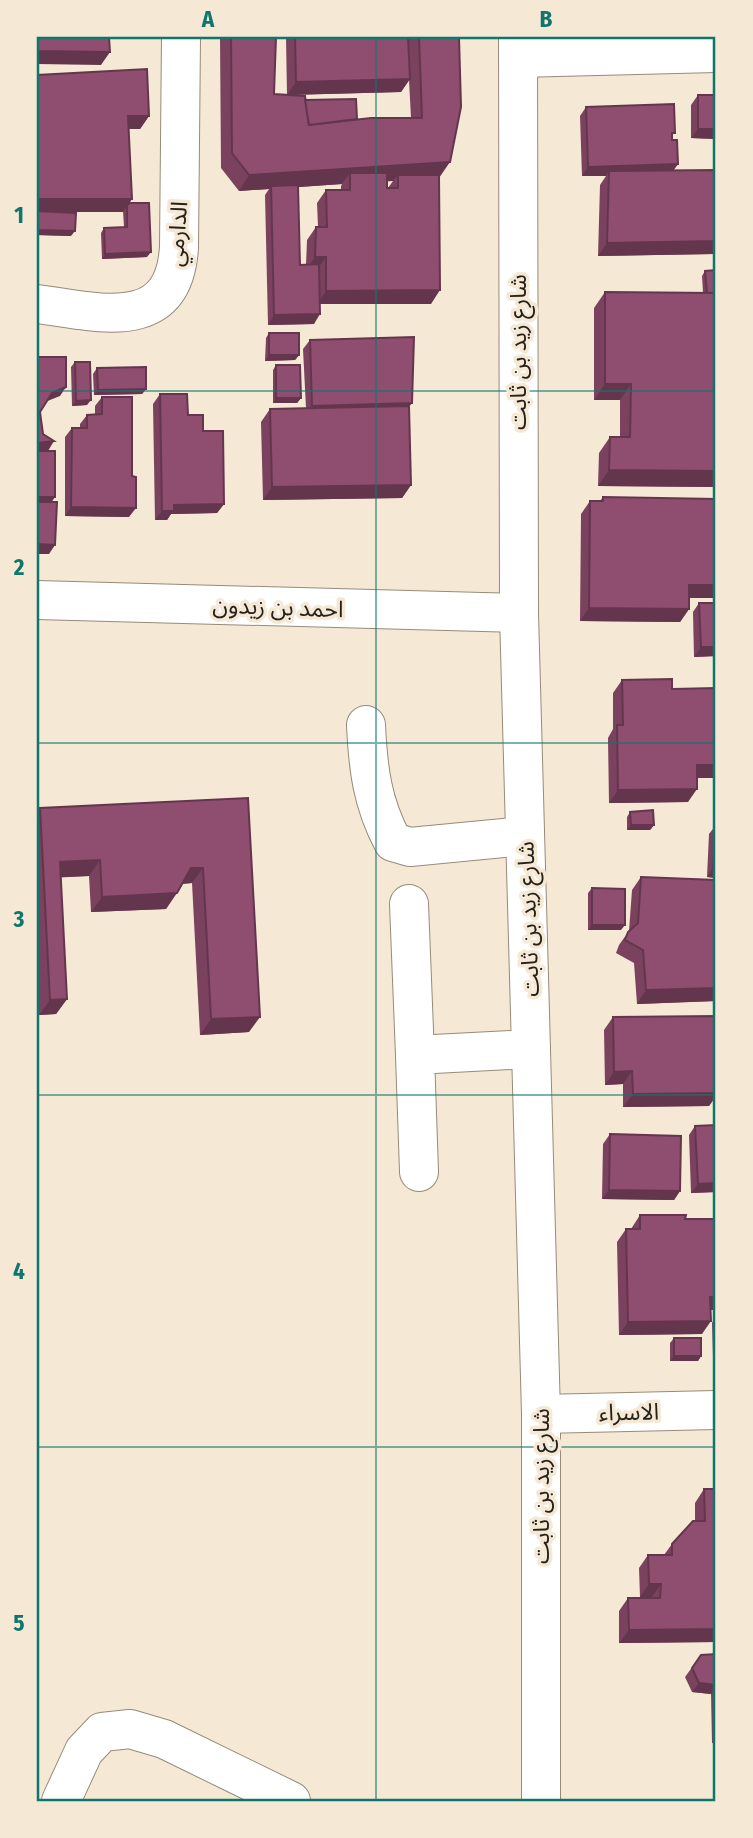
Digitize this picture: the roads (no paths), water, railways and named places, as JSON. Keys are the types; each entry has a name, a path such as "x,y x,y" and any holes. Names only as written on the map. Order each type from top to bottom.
{"street":[{"name":"الدارمي","path":"37,304 120,314 139,311 157,301 171,285 178,267 179,247 181,37"},
{"path":"518,47 716,53"},
{"name":"شارع زيد بن ثابت","path":"518,47 519,613 541,1414 541,1801"},
{"name":"احمد بن زيدون","path":"37,600 519,613"},
{"path":"366,725 368,776 379,816 393,842 410,847 525,836"},
{"path":"409,904 419,1172"},
{"path":"415,1055 531,1049"},
{"name":"الاسراء","path":"541,1414 716,1410"},
{"path":"61,1801 85,1751 102,1732 130,1729 164,1739 291,1801"}]}
